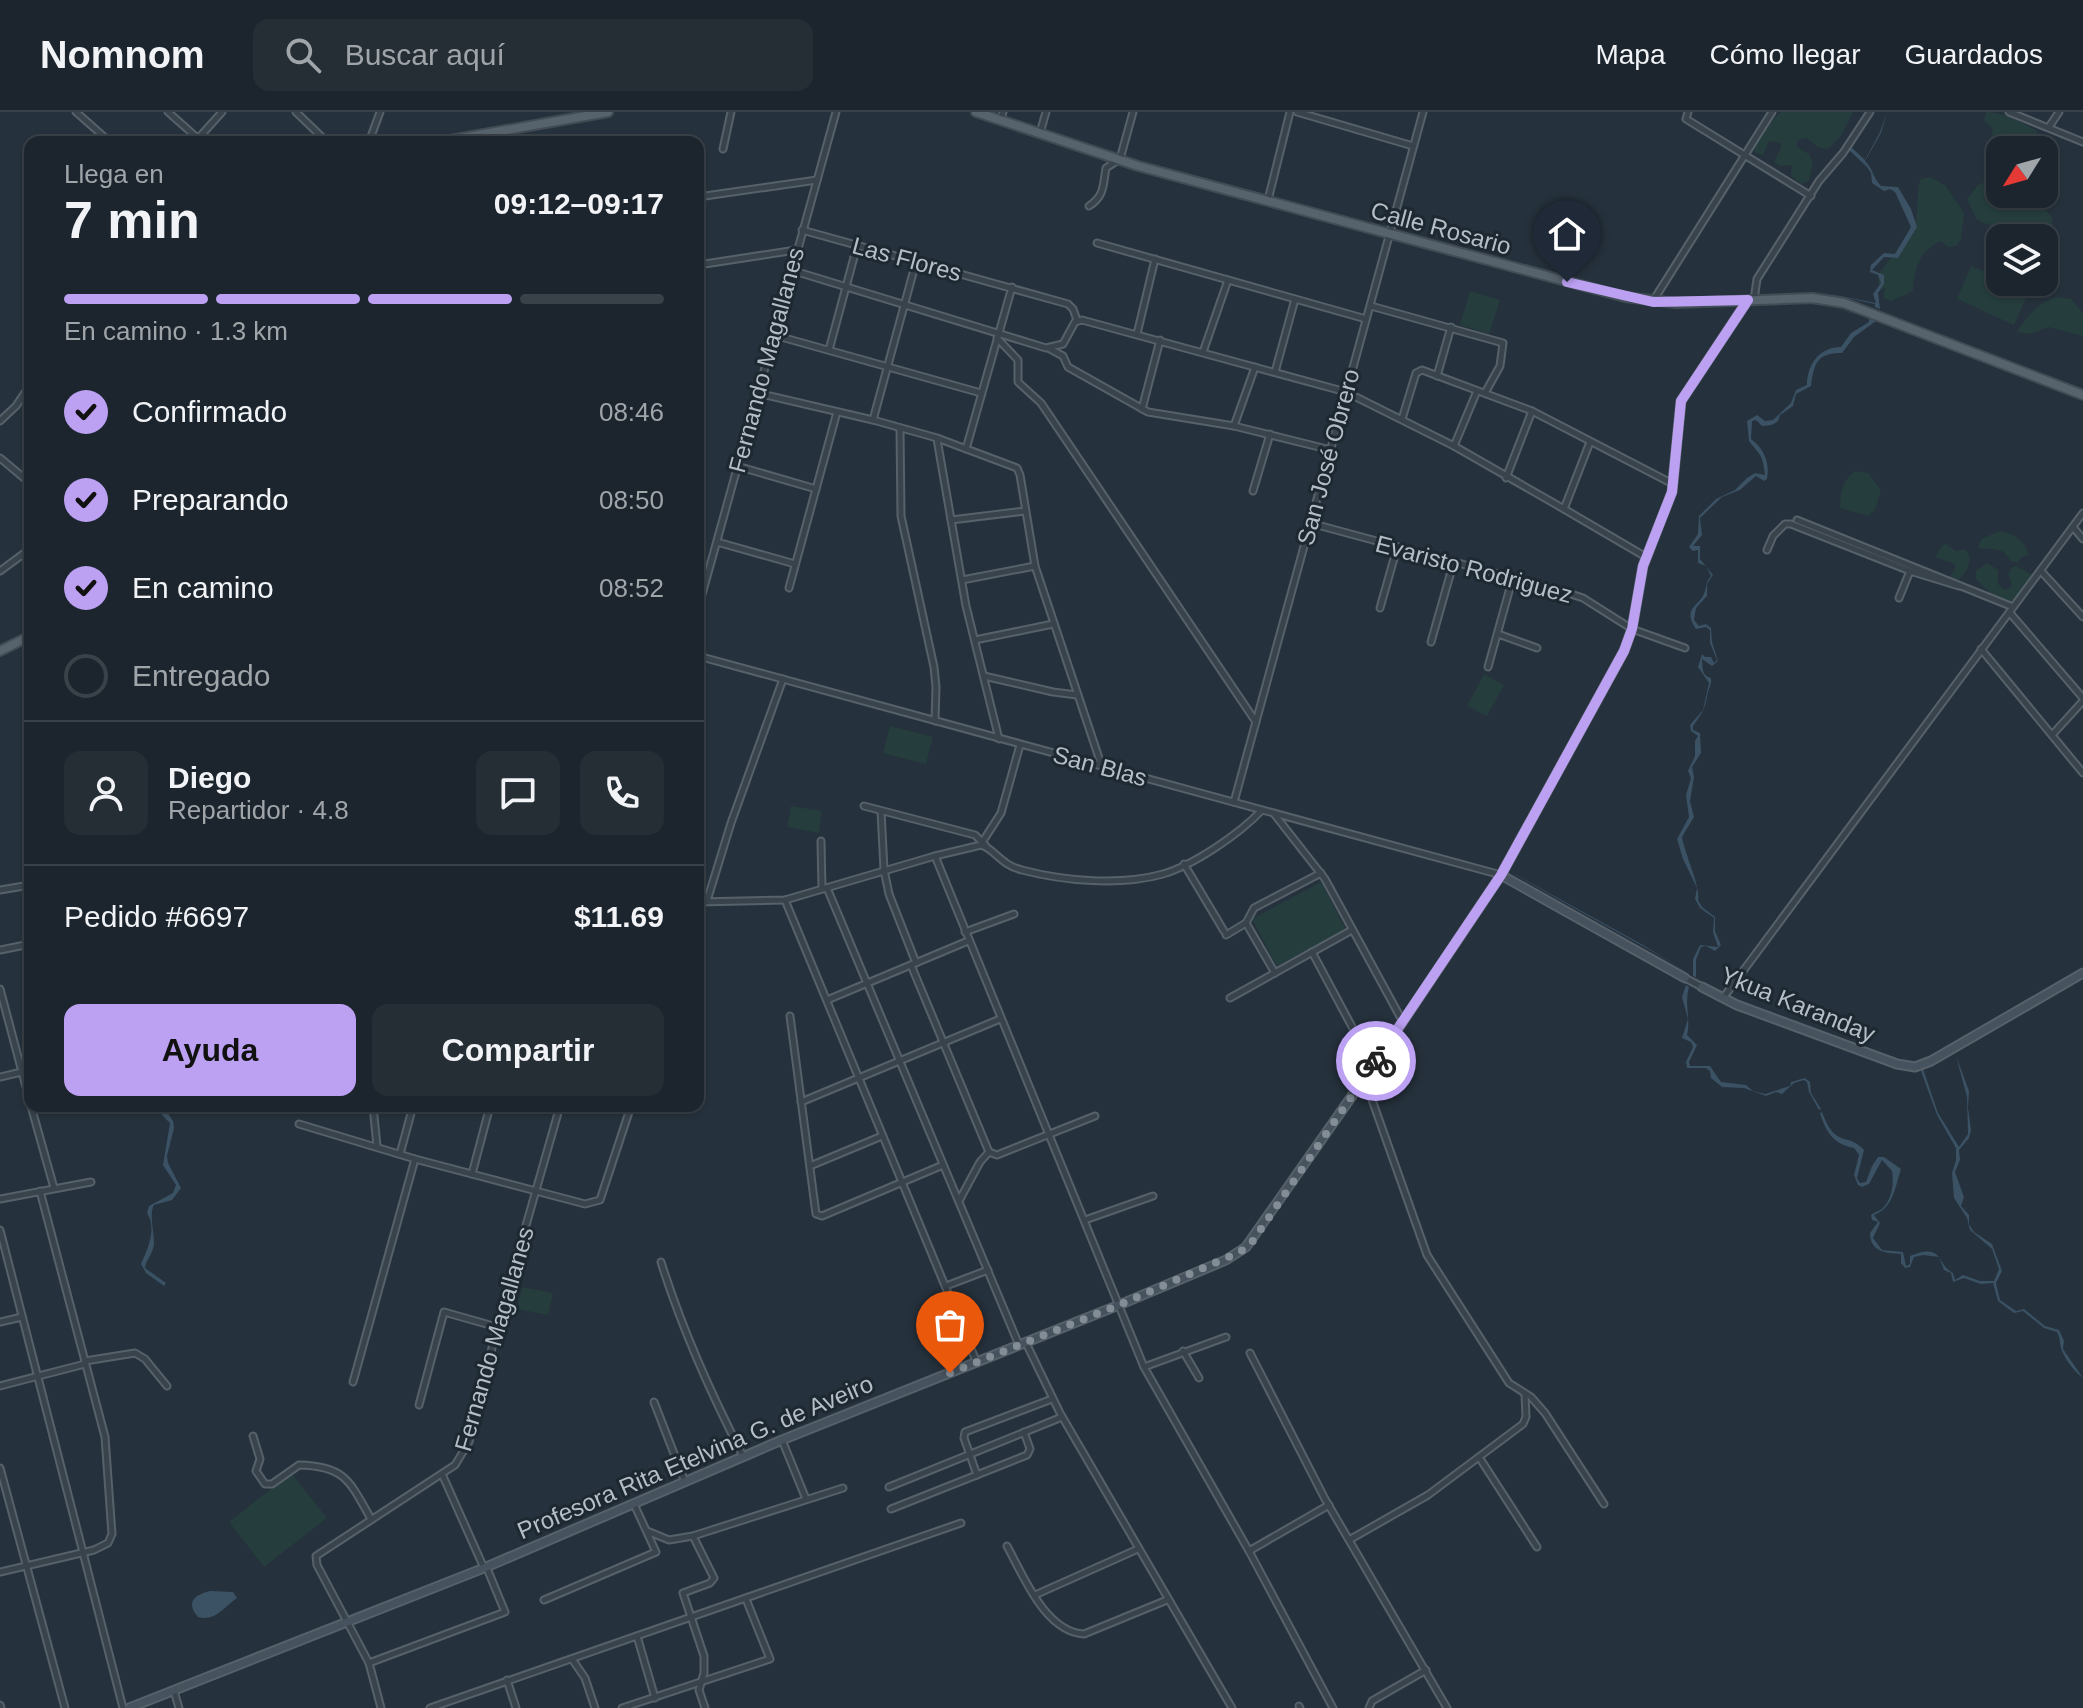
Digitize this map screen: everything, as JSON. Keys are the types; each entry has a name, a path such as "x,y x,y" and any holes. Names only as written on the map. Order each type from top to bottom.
{"main road":[{"path":"474,136 608,112"},
{"name":"Calle Rosario","path":"976,112 1002,116 1040,133 1120,159 1267,201 1554,279 1653,302 1812,298 1861,308 2083,395"},
{"path":"0,651 24,639"}],"street":[{"path":"76,112 103,136"},
{"path":"168,112 194,136"},
{"path":"203,136 222,112"},
{"path":"296,112 321,136"},
{"path":"371,136 380,112"},
{"path":"723,149 731,112"},
{"name":"Fernando Magallanes","path":"704,588 836,112"},
{"path":"1040,133 1046,112"},
{"path":"1089,206 1101,196 1106,168 1120,159 1133,112"},
{"path":"1267,201 1290,112"},
{"path":"1297,112 1413,146"},
{"name":"San José Obrero","path":"1234,802 1423,112"},
{"path":"1688,112 1686,119 1811,196"},
{"path":"1653,302 1772,112"},
{"path":"1751,300 1756,281 1870,112"},
{"path":"2009,112 2083,142"},
{"path":"2049,127 2059,112"},
{"path":"502,136 503,131"},
{"path":"704,196 817,180"},
{"name":"Las Flores","path":"802,230 1068,304 1077,320"},
{"path":"1097,243 1366,319"},
{"path":"829,350 857,246"},
{"path":"704,264 796,250"},
{"path":"1137,334 1155,259"},
{"path":"873,420 916,262"},
{"path":"791,270 1046,348 1063,356 1068,367 1148,412 1234,426 1331,450"},
{"path":"1203,352 1228,280"},
{"path":"966,449 1012,287"},
{"path":"1275,372 1295,299"},
{"name":"Profesora Rita Etelvina G. de Aveiro","path":"126,1708 348,1623 743,1456 1119,1305 1233,1256 1252,1242 1501,875 1618,662 1632,629 1637,590 1646,557 1674,485 1682,398 1751,300"},
{"path":"1371,306 1503,343 1500,366 1485,393"},
{"path":"1046,348 1063,344 1077,320 1346,392 1454,446 1646,557"},
{"path":"1437,376 1451,327"},
{"path":"773,335 981,393"},
{"path":"998,335 1018,360 1018,382 1041,403 1257,723"},
{"path":"1142,409 1160,340"},
{"path":"1234,426 1255,367"},
{"path":"1402,419 1416,373 1422,370 1532,411 1674,485"},
{"path":"1454,446 1477,391"},
{"path":"757,393 937,438 1017,468 1035,566 1101,765"},
{"path":"0,421 24,395"},
{"path":"1506,478 1532,411"},
{"path":"789,588 837,412"},
{"path":"900,428 901,516 934,667 935,721"},
{"path":"1253,491 1270,434"},
{"path":"937,438 962,580 999,739"},
{"path":"1564,509 1590,442"},
{"path":"0,458 24,478"},
{"path":"737,466 816,489"},
{"path":"951,520 1025,511"},
{"path":"1723,998 2083,513"},
{"path":"1797,520 1964,586 2012,610 2083,700 2052,735"},
{"name":"Evaristo Rodriguez","path":"1310,523 1583,598 1632,629 1685,648"},
{"path":"1767,550 1780,528 1791,524 1949,585 1964,586"},
{"path":"2073,527 2083,539"},
{"path":"717,542 795,564"},
{"path":"1380,608 1397,548"},
{"path":"0,571 24,553"},
{"path":"1431,642 1454,561"},
{"path":"962,580 1035,566"},
{"path":"1899,598 1910,571"},
{"path":"2041,571 2083,617"},
{"path":"1488,667 1513,577"},
{"path":"975,640 1053,624"},
{"path":"1498,634 1537,648"},
{"path":"1981,649 2083,773"},
{"name":"San Blas","path":"704,658 1501,875"},
{"path":"984,676 1077,695"},
{"path":"707,901 731,823 783,679"},
{"path":"985,844 1001,813 1020,745"},
{"path":"864,806 975,835 1009,866 1061,879 1161,874 1184,864 1246,826 1261,811"},
{"path":"881,811 884,870 889,894 943,1043 989,1152 997,1155 1095,1116"},
{"path":"1275,814 1321,873 1403,1022"},
{"path":"821,841 825,888 1022,1344 1232,1708"},
{"path":"704,901 785,900 985,844"},
{"path":"935,856 1144,1367 1249,1551 1333,1708"},
{"path":"1184,864 1225,933 1246,923 1254,908 1321,873"},
{"name":"Ykua Karanday","path":"1501,875 1723,998 1897,1064 1915,1067 1931,1061 2083,973"},
{"path":"0,890 24,886"},
{"path":"785,900 977,1363"},
{"path":"965,932 1014,914"},
{"path":"1246,923 1275,973"},
{"path":"1230,998 1352,930"},
{"path":"827,1000 968,941"},
{"path":"0,950 24,945"},
{"path":"1312,952 1373,1066"},
{"path":"0,989 2,1009 24,1079"},
{"path":"790,1016 816,1214 819,1216 943,1165"},
{"path":"801,1102 1000,1019"},
{"path":"0,1077 22,1072"},
{"path":"1364,1078 1427,1255 1496,1365 1509,1383 1536,1401 1604,1504"},
{"path":"33,1112 54,1188"},
{"path":"374,1112 377,1146"},
{"path":"400,1154 411,1112"},
{"path":"472,1174 488,1112"},
{"name":"Fernando Magallanes","path":"348,1623 316,1561 322,1550 455,1465 469,1442 497,1327 558,1112"},
{"path":"299,1124 415,1159 585,1204 600,1200 629,1112"},
{"path":"810,1166 882,1136"},
{"path":"959,1200 989,1152"},
{"path":"353,1382 415,1159"},
{"path":"0,1199 91,1182"},
{"path":"0,1572 104,1546 112,1534 105,1437 40,1191"},
{"path":"1085,1220 1153,1196"},
{"path":"0,1230 126,1708"},
{"path":"661,1262 684,1326 723,1418 743,1456"},
{"path":"946,1286 988,1270"},
{"path":"419,1405 444,1312 497,1327"},
{"path":"0,1322 22,1317"},
{"path":"1144,1367 1226,1337"},
{"path":"1183,1351 1199,1378"},
{"path":"0,1386 135,1353 145,1359 167,1386"},
{"path":"1250,1353 1329,1505 1447,1708"},
{"path":"1349,1540 1428,1495 1523,1424 1526,1417 1525,1393"},
{"path":"977,1475 963,1437 965,1432 1052,1399"},
{"path":"654,1402 685,1482"},
{"path":"889,1487 1062,1417"},
{"path":"891,1509 1027,1455 1030,1449 1024,1432"},
{"path":"253,1436 260,1459 256,1471 265,1484 272,1484 299,1465 334,1471 349,1481 371,1519"},
{"path":"782,1440 806,1499"},
{"path":"1479,1457 1537,1547"},
{"path":"0,1468 65,1708"},
{"path":"369,1663 505,1612 442,1474"},
{"path":"647,1531 669,1540 693,1536 843,1488"},
{"path":"544,1600 656,1552 634,1504"},
{"path":"1249,1551 1329,1505"},
{"path":"430,1708 961,1523"},
{"path":"693,1536 714,1578 710,1583 683,1593 705,1666 699,1685 705,1708"},
{"path":"1007,1546 1046,1613 1068,1629 1084,1634 1167,1600"},
{"path":"1035,1595 1138,1549"},
{"path":"622,1708 770,1659 746,1599"},
{"path":"348,1623 369,1663 381,1708"},
{"path":"637,1636 655,1698"},
{"path":"572,1658 585,1678 595,1708"},
{"path":"1369,1708 1372,1701 1426,1670"},
{"path":"507,1680 516,1708"},
{"path":"174,1691 179,1708"}],"green space":[{"path":"1780,112 1853,112 1841,136 1828,149 1819,148 1807,138 1798,140 1797,147 1809,154 1813,163 1809,181 1801,184 1791,176 1792,165 1780,166 1774,162 1781,143 1769,141 1763,155 1755,153 1753,145"},
{"path":"1986,112 1992,112 2025,124 2037,131 2038,136 1991,136 1993,129 1984,120"},
{"path":"1930,177 1945,185 1964,213 1961,239 1956,246 1948,247 1941,241 1927,250 1916,268 1913,291 1891,301 1883,298 1885,288 1879,291 1878,275 1911,231 1916,218 1919,184 1921,179"},
{"path":"1986,181 1986,208 2044,208 2053,224 1987,224 1977,220 1967,199 1978,185"},
{"path":"1971,266 1986,272 1986,296 2027,296 2014,325 1957,299"},
{"path":"1470,291 1500,300 1489,334 1460,325"},
{"path":"2058,297 2071,299 2083,313 2083,336 2048,327 2031,334 2017,332 2034,310"},
{"path":"1856,471 1868,473 1881,490 1875,510 1868,516 1840,508 1845,483"},
{"path":"2000,531 2018,539 2028,555 2017,563 2010,561 2001,551 1978,548 1981,539"},
{"path":"1946,544 1956,551 1965,549 1968,553 1969,563 1965,572 1954,583 1948,580 1955,564 1935,557"},
{"path":"1987,563 1998,570 1998,584 2005,590 2012,586 2008,574 2012,567 2035,576 2010,605 1991,594 1976,579 1976,571"},
{"path":"1484,674 1504,685 1487,716 1467,706"},
{"path":"890,726 933,737 926,764 883,753"},
{"path":"791,806 822,811 819,833 787,827"},
{"path":"1321,882 1346,930 1277,966 1252,919"},
{"path":"522,1287 553,1293 548,1315 517,1309"},
{"path":"291,1473 327,1518 264,1567 229,1522"}],"water":[{"path":"1887,112 1881,133 1865,161 1881,186 1898,187 1917,227 1898,258 1884,257 1872,270 1884,275 1884,284 1878,293 1880,309 1875,304 1814,291 1876,303 1873,294 1881,283 1878,275 1870,272 1871,265 1884,253 1895,254 1911,227 1895,192 1890,189 1884,191 1872,183 1867,167 1849,150 1851,147 1865,160"},
{"path":"1820,306 1876,318 1854,337 1842,353 1827,355 1818,361 1811,386 1796,394 1793,406 1780,415 1778,421 1762,426 1756,420 1752,421 1751,439 1765,456 1767,479 1764,481 1756,476 1740,490 1722,497 1700,518 1702,535 1693,546 1700,546 1700,559 1706,566 1698,563 1698,550 1693,551 1689,547 1698,534 1699,516 1716,499 1735,490 1755,473 1765,475 1761,456 1749,441 1747,421 1757,415 1765,421 1773,420 1791,403 1796,390 1807,385 1809,371 1816,358 1826,350 1841,347 1851,333 1869,322 1869,317"},
{"path":"1706,567 1713,575 1707,584 1707,596 1696,608 1694,620 1699,626 1706,624 1711,628 1718,661 1712,666 1702,659 1703,671 1711,678 1711,683 1704,709 1693,726 1693,730 1700,733 1701,753 1692,767 1694,777 1690,801 1694,817 1682,837 1697,887 1698,900 1715,917 1715,931 1721,945 1715,951 1701,947 1696,960 1696,978 1693,976 1693,959 1700,945 1718,947 1713,932 1714,918 1700,908 1695,899 1697,888 1677,839 1689,817 1686,795 1691,778 1688,771 1695,756 1698,736 1691,731 1690,725 1703,710 1709,683 1698,667 1702,654 1711,657 1714,663 1717,660 1710,643 1710,630 1706,627 1696,629 1690,616 1711,576"},
{"path":"1511,872 1643,945 1687,972 1648,949"},
{"path":"1686,985 1689,987 1688,1018 1682,997"},
{"path":"1688,1019 1687,1035 1697,1045 1690,1066 1710,1066 1721,1082 1746,1085 1753,1091 1765,1094 1805,1078 1810,1082 1811,1093 1821,1109 1819,1110 1804,1080 1794,1083 1782,1094 1776,1092 1766,1096 1744,1088 1722,1087 1711,1078 1706,1068 1687,1068 1686,1062 1693,1047 1691,1042 1682,1038"},
{"path":"1956,1056 1969,1091 1971,1130 1969,1138 1959,1150 1960,1160 1955,1172 1964,1197 1961,1206 1969,1215 1969,1224 1974,1232 1992,1244 2002,1271 1996,1283 2000,1300 2016,1311 2024,1309 2045,1326 2059,1330 2064,1341 2063,1349 2083,1378 2066,1359 2057,1332 2044,1328 2023,1311 2014,1313 1998,1301 1993,1283 1981,1284 1964,1278 1953,1282 1951,1273 1944,1270 1939,1258 1953,1273 1955,1280 1963,1275 1980,1281 1994,1281 1999,1269 1992,1249 1970,1230 1967,1218 1954,1198 1952,1173 1956,1148 1937,1115 1921,1071 1923,1069 1938,1113 1959,1147 1968,1134 1967,1097"},
{"path":"159,1112 167,1112 173,1121 167,1156 181,1188 172,1200 154,1205 154,1247 145,1268 166,1283 164,1286 146,1273 141,1264 151,1232 147,1213 149,1206 173,1193 176,1185 163,1165 170,1123"},
{"path":"1820,1113 1837,1136 1858,1144 1864,1150 1857,1178 1860,1183 1866,1182 1878,1157 1884,1157 1901,1169 1889,1202 1885,1208 1874,1215 1880,1223 1873,1238 1882,1250 1903,1252 1906,1266 1910,1264 1910,1256 1921,1252 1929,1251 1939,1257 1914,1257 1910,1267 1905,1268 1901,1263 1901,1254 1881,1251 1873,1245 1870,1233 1878,1222 1872,1220 1871,1215 1888,1201 1892,1171 1882,1160 1869,1184 1858,1185 1854,1175 1859,1155 1854,1148 1841,1144 1832,1136"},
{"path":"233,1592 237,1598 214,1616 198,1617 192,1603 200,1594"}],"way so far":[{"path":"950,1373 1240,1252 1252,1242 1376,1061"}],"route":[{"path":"1376,1061 1501,875 1624,651 1632,629 1643,566 1672,492 1681,401 1748,300 1653,302 1567,282"}]}
